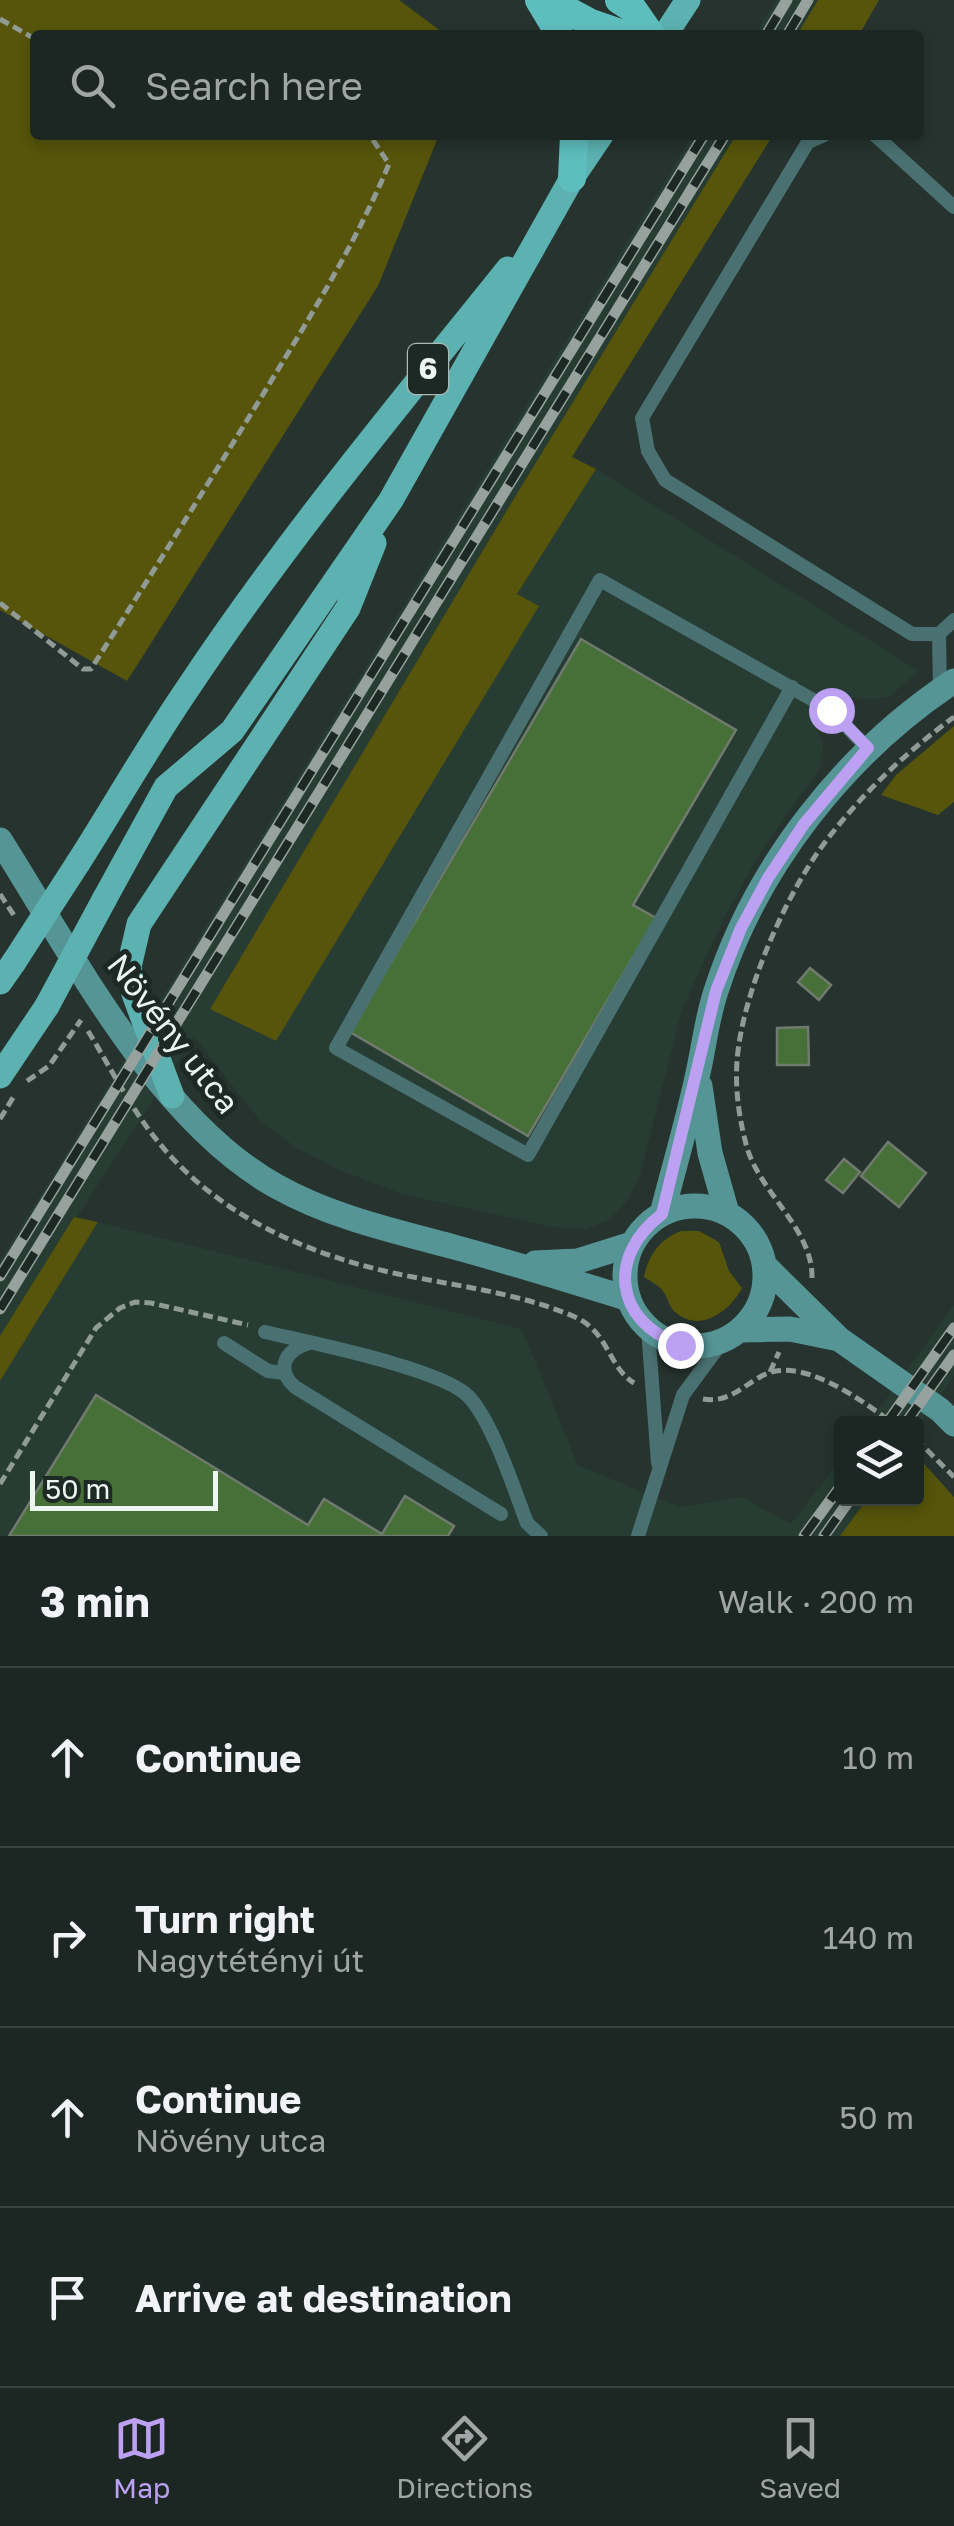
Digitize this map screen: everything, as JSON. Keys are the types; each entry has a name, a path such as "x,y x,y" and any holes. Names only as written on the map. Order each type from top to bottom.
{"highway":[{"path":"538,0 557,30"},
{"path":"548,0 611,30"},
{"path":"620,0 647,30"},
{"path":"572,178 574,140"}],"main road":[{"path":"669,30 688,0"},
{"name":"6","path":"0,1076 47,1006 166,787 232,731 391,500 572,178 598,140"},
{"name":"6","path":"7,972 188,688 340,478 558,207"},
{"path":"172,1096 134,994 129,966 139,924 348,608 391,500"},
{"path":"662,1214 716,991 741,928 804,824 868,748 947,686"},
{"name":"Növény utca","path":"0,840 114,1019 172,1096 238,1162 274,1186 367,1224 516,1264 628,1300"},
{"path":"698,1072 710,1153 727,1212"},
{"path":"662,1214 683,1206 706,1206 727,1212 746,1226 759,1245 766,1267 765,1290 761,1301 732,1336"},
{"name":"Növény utca","path":"516,1264 578,1261 632,1244 662,1214"},
{"path":"632,1244 625,1281 628,1300 648,1329 680,1345 699,1347 732,1336 790,1329 839,1339"},
{"path":"766,1267 839,1339 954,1424"}],"lane":[{"path":"813,140 642,418 648,450 665,480 912,634 939,634 954,620"},
{"path":"881,140 954,207"},
{"path":"792,687 528,1155 336,1048 600,580 792,687 831,710 868,748"},
{"path":"939,634 947,686"},
{"path":"648,1329 659,1475"},
{"path":"265,1332 426,1374 460,1389 482,1414 528,1523 541,1536"},
{"path":"638,1536 683,1396 732,1336"},
{"path":"224,1343 268,1372 284,1373"},
{"path":"309,1343 288,1354 284,1373 295,1388 501,1514"}],"path":[{"path":"0,20 30,36"},
{"path":"0,602 84,670 91,669 354,240 389,164 373,140"},
{"path":"747,1150 738,1108 737,1058 758,970 795,889 830,835 876,784 922,740 954,717"},
{"path":"0,1119 22,1084 49,1066 81,1020"},
{"path":"372,1268 514,1298 576,1318 596,1330 629,1380 655,1390"},
{"path":"0,1484 96,1328 120,1308 135,1302 152,1303 233,1320 265,1332"},
{"path":"683,1396 725,1398 760,1376 790,1368 808,1372 881,1416"},
{"path":"924,1448 954,1477"}],"shaded area":[{"path":"0,0 399,0 439,30 30,30 30,140 437,140 378,286 127,681 0,610"},
{"path":"776,0 818,0 800,30 758,30"},
{"path":"818,0 879,0 862,30 800,30"},
{"path":"690,140 733,140 211,1008 276,1041 538,607 517,594 596,469 919,671 889,697 852,697 818,730 823,745 822,765 760,853 724,918 682,1010 640,1175 627,1201 609,1220 586,1229 552,1227 402,1194 337,1169 295,1147 261,1122 194,1037 0,1336 0,1261"},
{"path":"733,140 770,140 572,457 596,469 517,594 539,606 276,1041 210,1009"},
{"path":"954,726 954,802 938,815 881,795 896,775"},
{"path":"74,1217 98,1222 0,1381 0,1336"},
{"path":"98,1222 522,1329 578,1465 651,1496 682,1507 741,1497 791,1524 834,1468 834,1506 862,1506 840,1536 0,1536 0,1381"},
{"path":"681,1231 699,1231 719,1242 729,1271 742,1288 722,1312 704,1320 694,1321 675,1312 663,1291 644,1277 656,1249"},
{"path":"954,1305 954,1376 924,1418 874,1416"},
{"path":"924,1464 954,1497 954,1536 840,1536 862,1506 924,1506"}],"building":[{"path":"581,639 736,730 633,905 656,918 528,1136 350,1032"},
{"path":"810,968 831,985 819,1000 798,982"},
{"path":"808,1027 809,1065 777,1065 777,1028"},
{"path":"888,1142 926,1173 899,1207 861,1176"},
{"path":"844,1159 860,1172 843,1193 826,1180"},
{"path":"96,1395 308,1525 324,1499 382,1534 405,1496 454,1526 448,1536 9,1536"}],"railway":[{"path":"769,30 787,0"},
{"path":"790,30 808,0"},
{"path":"0,1276 701,140"},
{"path":"0,1309 722,140"},
{"path":"892,1416 954,1328"},
{"path":"911,1416 954,1355"},
{"path":"804,1536 834,1495"},
{"path":"824,1536 845,1506"}],"route":[{"path":"680,1345 648,1329 636,1315 628,1300 626,1262 632,1244 662,1214 716,991 741,928 804,824 868,748 831,710"}]}
